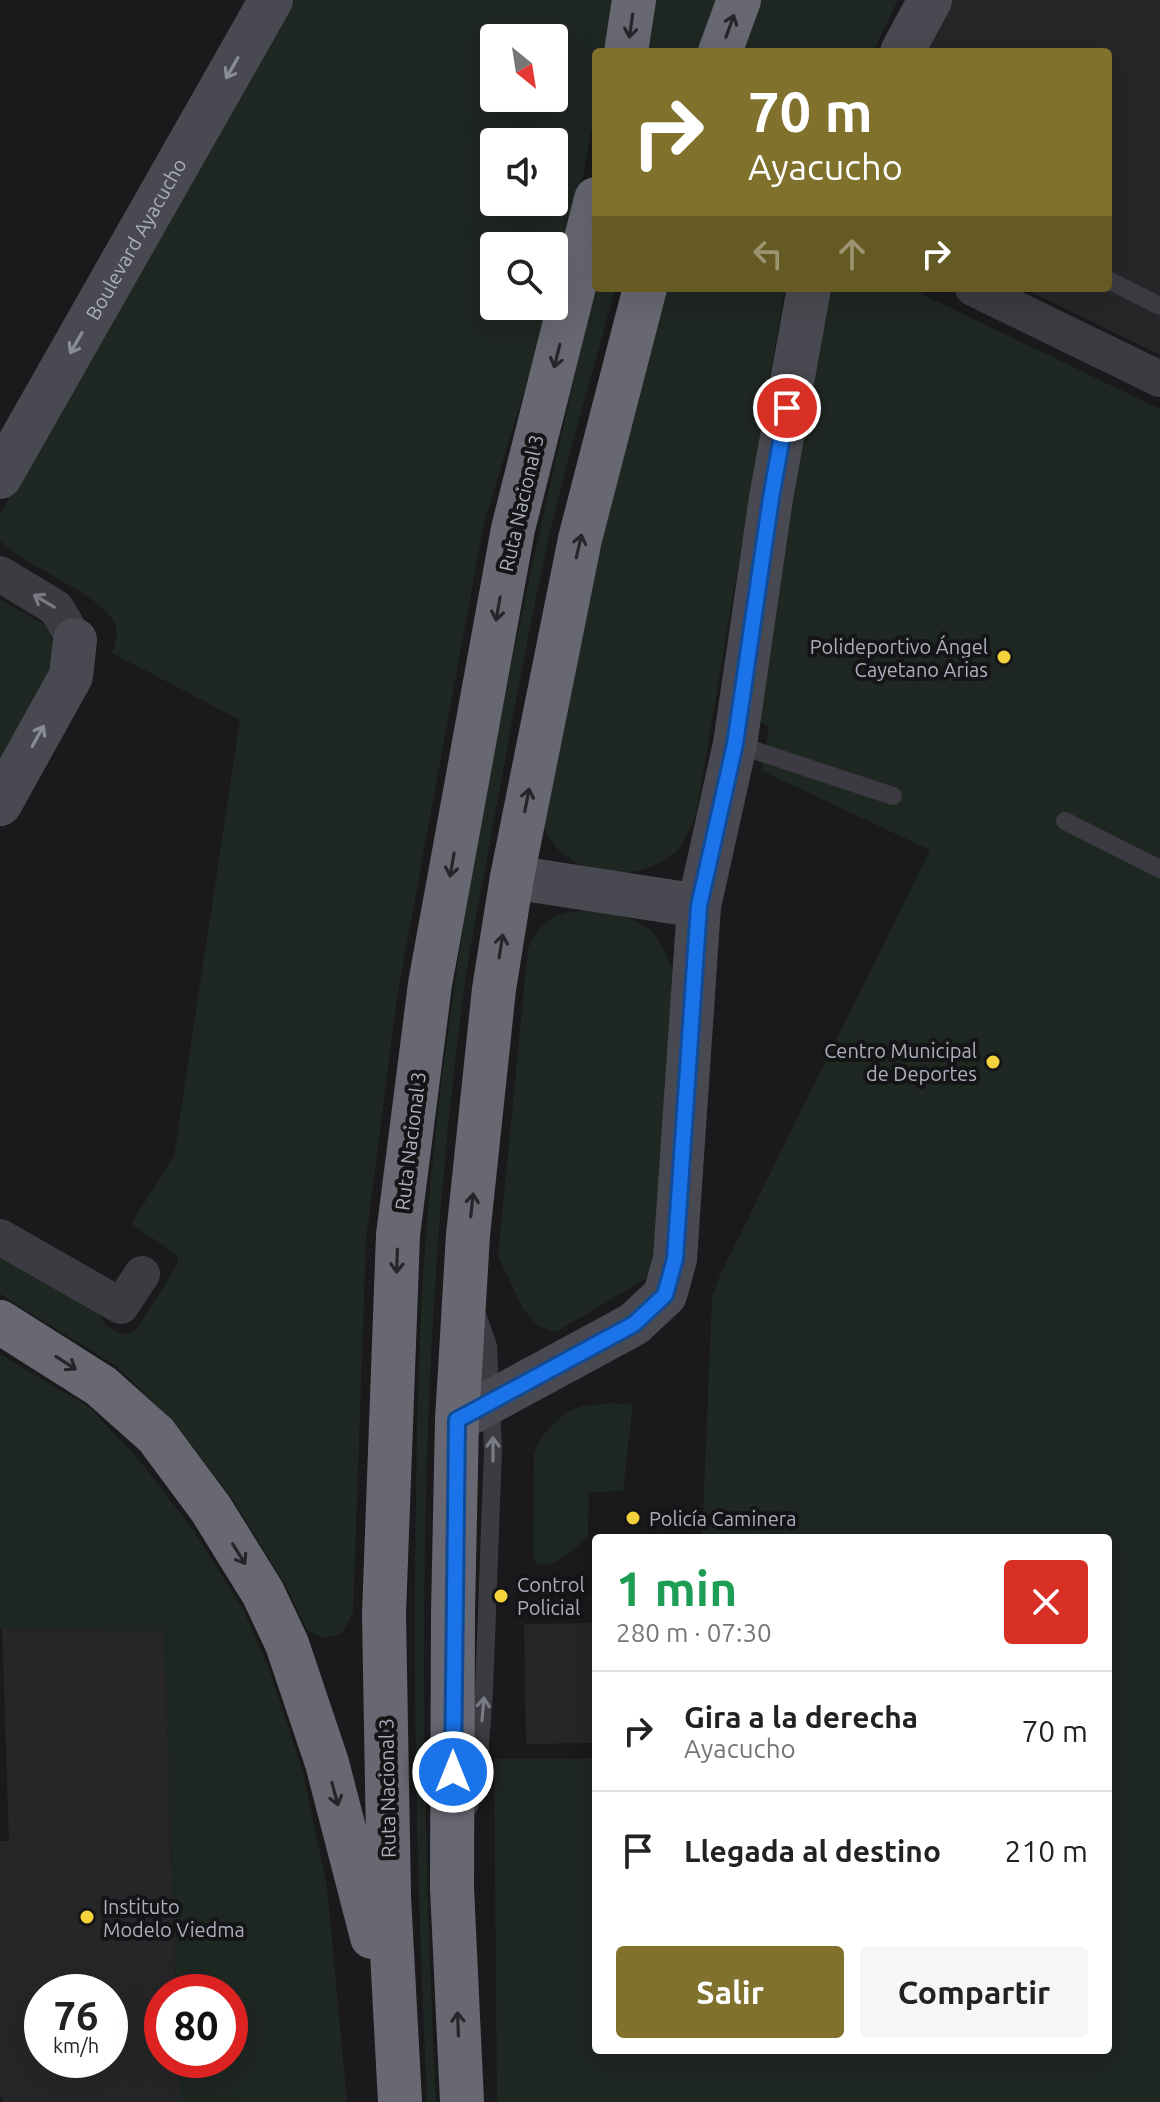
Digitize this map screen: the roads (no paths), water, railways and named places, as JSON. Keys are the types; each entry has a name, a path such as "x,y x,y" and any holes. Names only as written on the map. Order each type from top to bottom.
{"highway":[{"path":"627,48 634,0"},
{"path":"721,48 739,0"},
{"name":"Ruta Nacional 3","path":"400,2102 389,1896 384,1614 398,1235 430,984 510,545 592,215"},
{"path":"462,2102 452,1868 453,1629 474,1411 466,1281 494,989 512,877 580,539 644,292"},
{"path":"0,1322 101,1386 156,1435 211,1509 263,1593 287,1644 327,1763 397,2044"}],"street":[{"name":"Boulevard Ayacucho","path":"0,477 271,0"},
{"path":"904,48 930,0"},
{"path":"474,1411 634,1324 665,1295 675,1259 699,906 735,744 771,498 808,292"},
{"path":"981,292 1160,379"},
{"path":"0,574 56,608 75,640 71,676 0,804"},
{"path":"512,877 699,906"},
{"path":"0,1237 121,1306 142,1274"}],"lane":[{"path":"1112,282 1160,306"},
{"path":"735,744 893,796"},
{"path":"1065,821 1160,869"}],"place":[{"name":"Polideportivo Ángel Cayetano Arias","path":"1004,657"},
{"name":"Centro Municipal de Deportes","path":"993,1062"},
{"name":"Policía Caminera","path":"633,1518"},
{"name":"Control Policial","path":"501,1596"},
{"name":"Instituto Modelo Viedma","path":"87,1917"}]}
